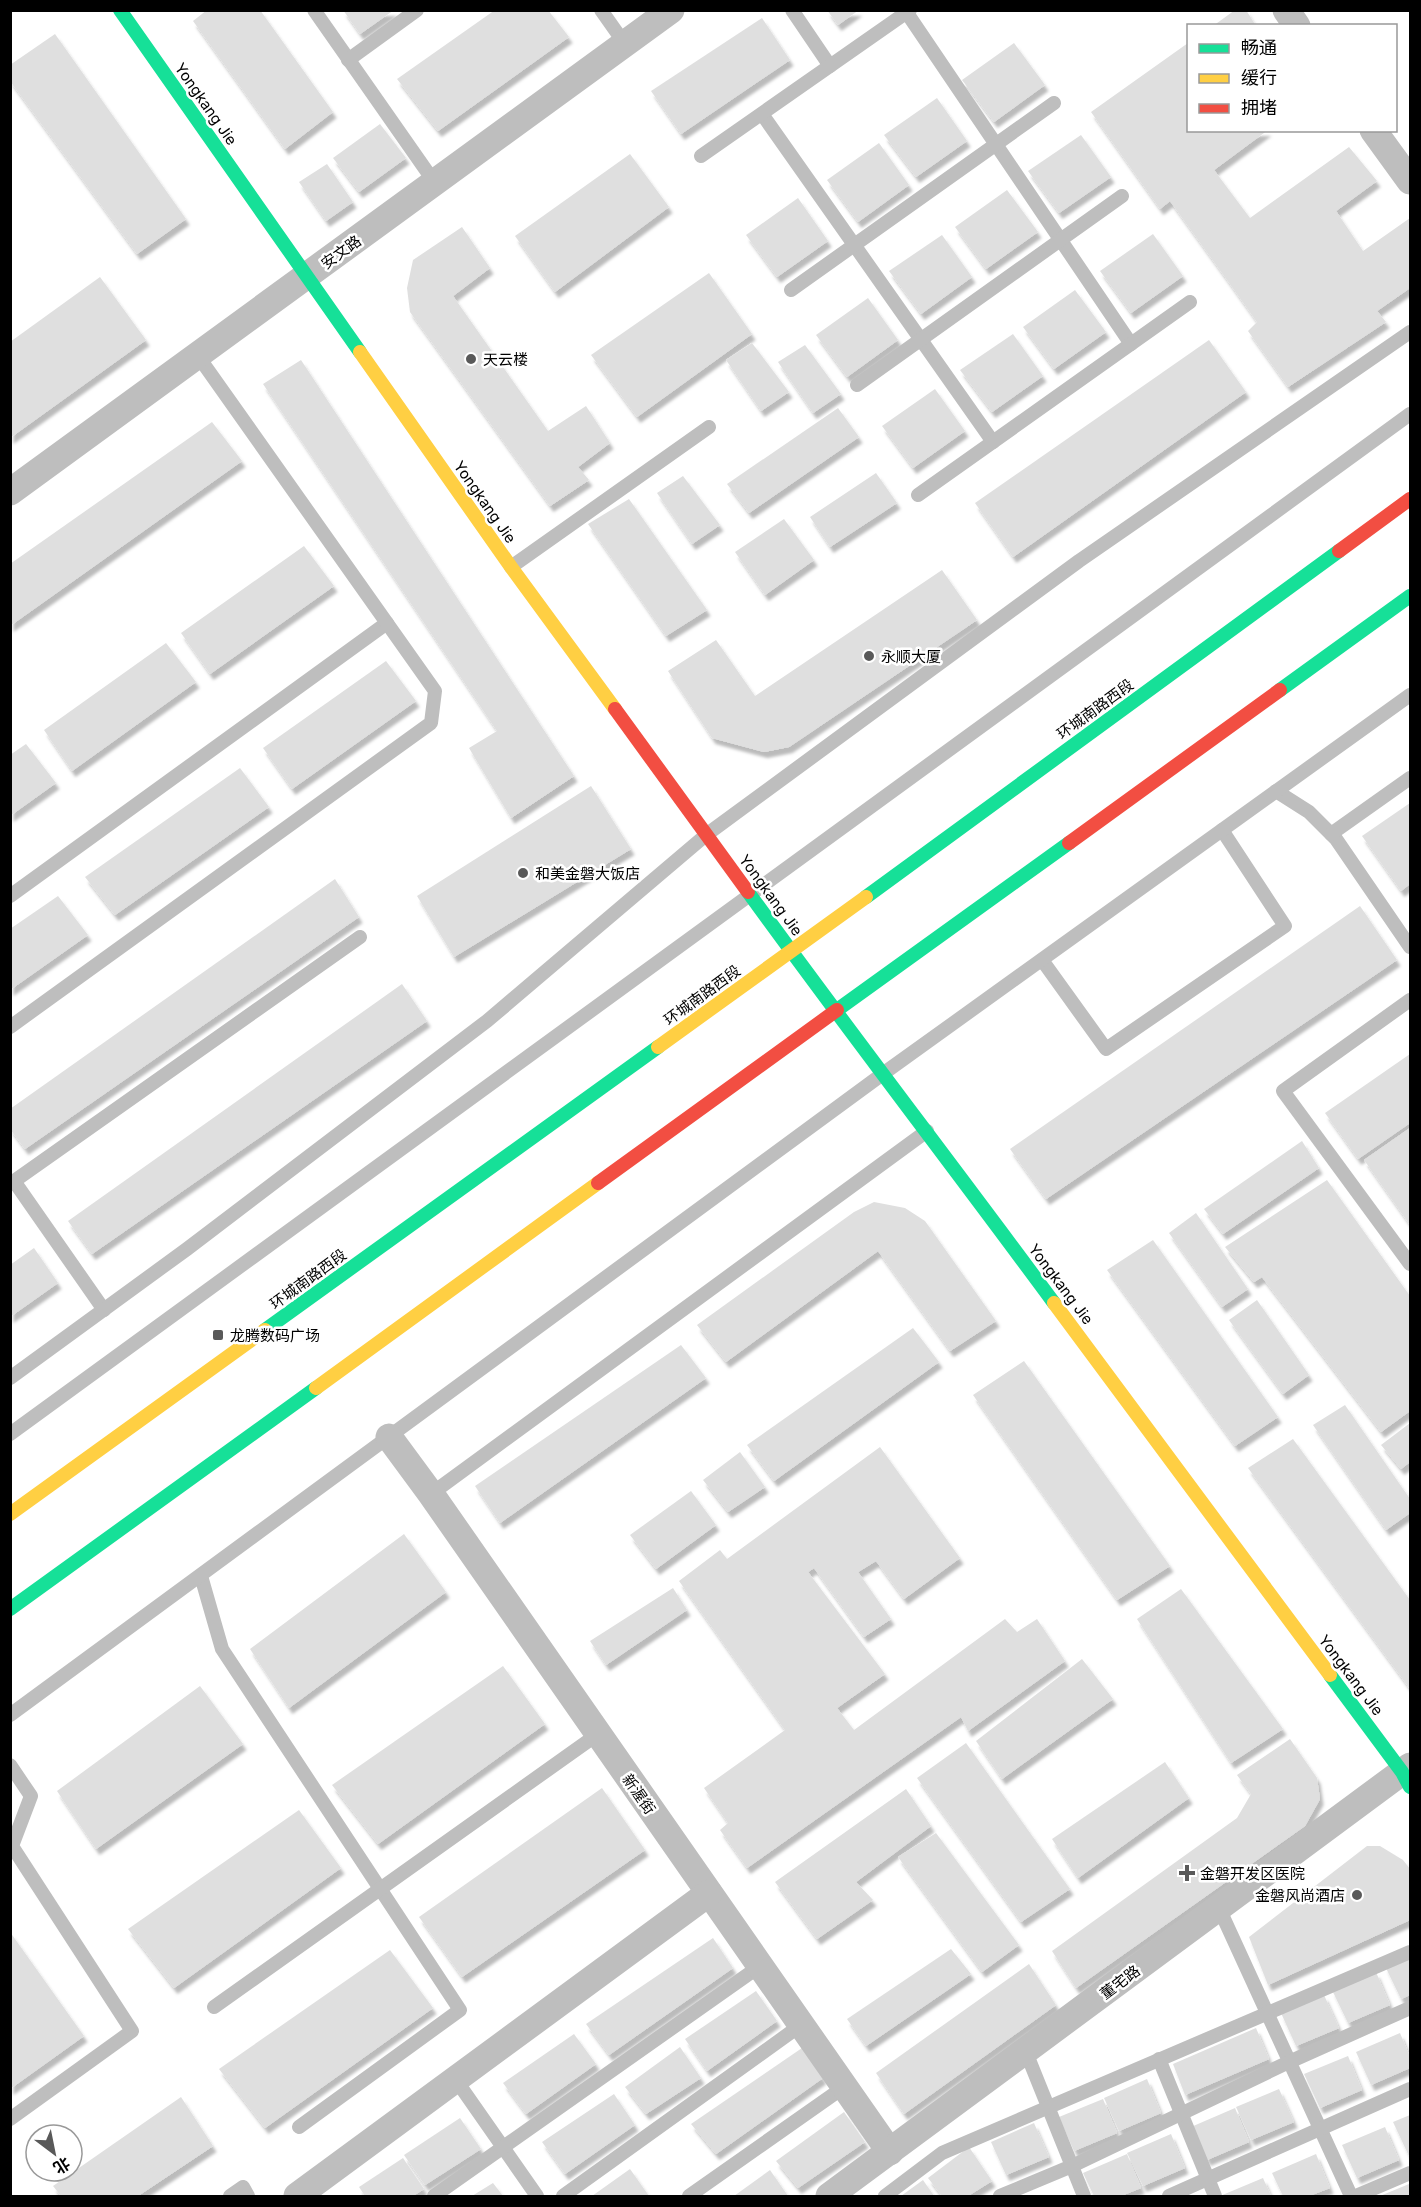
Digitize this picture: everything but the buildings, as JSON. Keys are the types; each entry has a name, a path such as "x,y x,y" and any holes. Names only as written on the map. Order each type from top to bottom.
{"main road":[{"name":"Yongkang Jie","path":"120,10 511,567 706,835 1408,1775"},
{"name":"环城南路西段","path":"10,1514 791,951 1410,499"},
{"path":"10,1609 1410,596"}],"street":[{"name":"安文路","path":"10,492 671,10"},
{"path":"1286,10 1296,24"},
{"path":"1374,132 1410,181"},
{"name":"新渥街","path":"389,1437 890,2152"},
{"name":"董宅路","path":"842,2192 890,2152 1219,1908 1408,1775"},
{"path":"297,2196 709,1893"}],"lane":[{"path":"314,10 435,183"},
{"path":"348,60 417,10"},
{"path":"602,10 625,44"},
{"path":"792,10 830,66"},
{"path":"702,156 909,12 1131,344"},
{"path":"791,291 1054,103"},
{"path":"762,114 993,442"},
{"path":"857,385 1122,196"},
{"path":"918,495 1190,302"},
{"path":"10,1378 187,1249 487,1021 706,835 1079,561 1410,332"},
{"path":"10,1027 431,723 435,690 198,356"},
{"path":"10,1434 1410,414"},
{"path":"511,567 709,427"},
{"path":"10,896 387,623"},
{"path":"10,1715 884,1073 1410,695"},
{"path":"1331,834 1410,778"},
{"path":"1276,791 1309,812 1331,834 1410,947"},
{"path":"1042,960 1106,1049 1285,926 1222,830"},
{"path":"104,1310 12,1182 360,937"},
{"path":"1410,1000 1283,1091 1410,1264"},
{"path":"431,1494 927,1131"},
{"path":"201,1576 222,1648 460,2010 299,2127"},
{"path":"214,2007 598,1734"},
{"path":"10,1765 31,1796 11,1846 132,2031 10,2119"},
{"path":"1219,1908 1351,2196"},
{"path":"885,2196 942,2153 1410,1952"},
{"path":"434,2196 760,1966"},
{"path":"1000,2196 1072,2166 1289,2062 1410,2008"},
{"path":"563,2196 801,2025"},
{"path":"1026,2052 1084,2196"},
{"path":"1159,2059 1215,2196"},
{"path":"456,2080 537,2196"},
{"path":"689,2196 844,2087"},
{"path":"1169,2196 1410,2089"},
{"path":"1356,2196 1410,2173"},
{"path":"230,2196 243,2187 248,2196"}],"traffic: fast":[{"path":"120,10 360,352"},
{"path":"866,897 1339,551"},
{"path":"1280,690 1410,596"},
{"path":"837,1010 1069,843"},
{"path":"748,892 1054,1303"},
{"path":"265,1330 658,1047"},
{"path":"10,1609 316,1388"},
{"path":"1330,1675 1402,1772 1410,1787"}],"traffic: slow":[{"path":"360,352 511,567 615,709"},
{"path":"658,1047 866,897"},
{"path":"316,1388 598,1183"},
{"path":"1054,1303 1330,1675"},
{"path":"10,1514 265,1330"}],"traffic: jam":[{"path":"1339,551 1410,499"},
{"path":"1069,843 1280,690"},
{"path":"615,709 748,892"},
{"path":"598,1183 837,1010"}],"place":[{"name":"天云楼","path":"471,359"},
{"name":"永顺大厦","path":"869,656"},
{"name":"和美金磐大饭店","path":"523,873"},
{"name":"龙腾数码广场","path":"218,1335"},
{"name":"金磐开发区医院","path":"1187,1873"},
{"name":"金磐风尚酒店","path":"1357,1895"}]}
